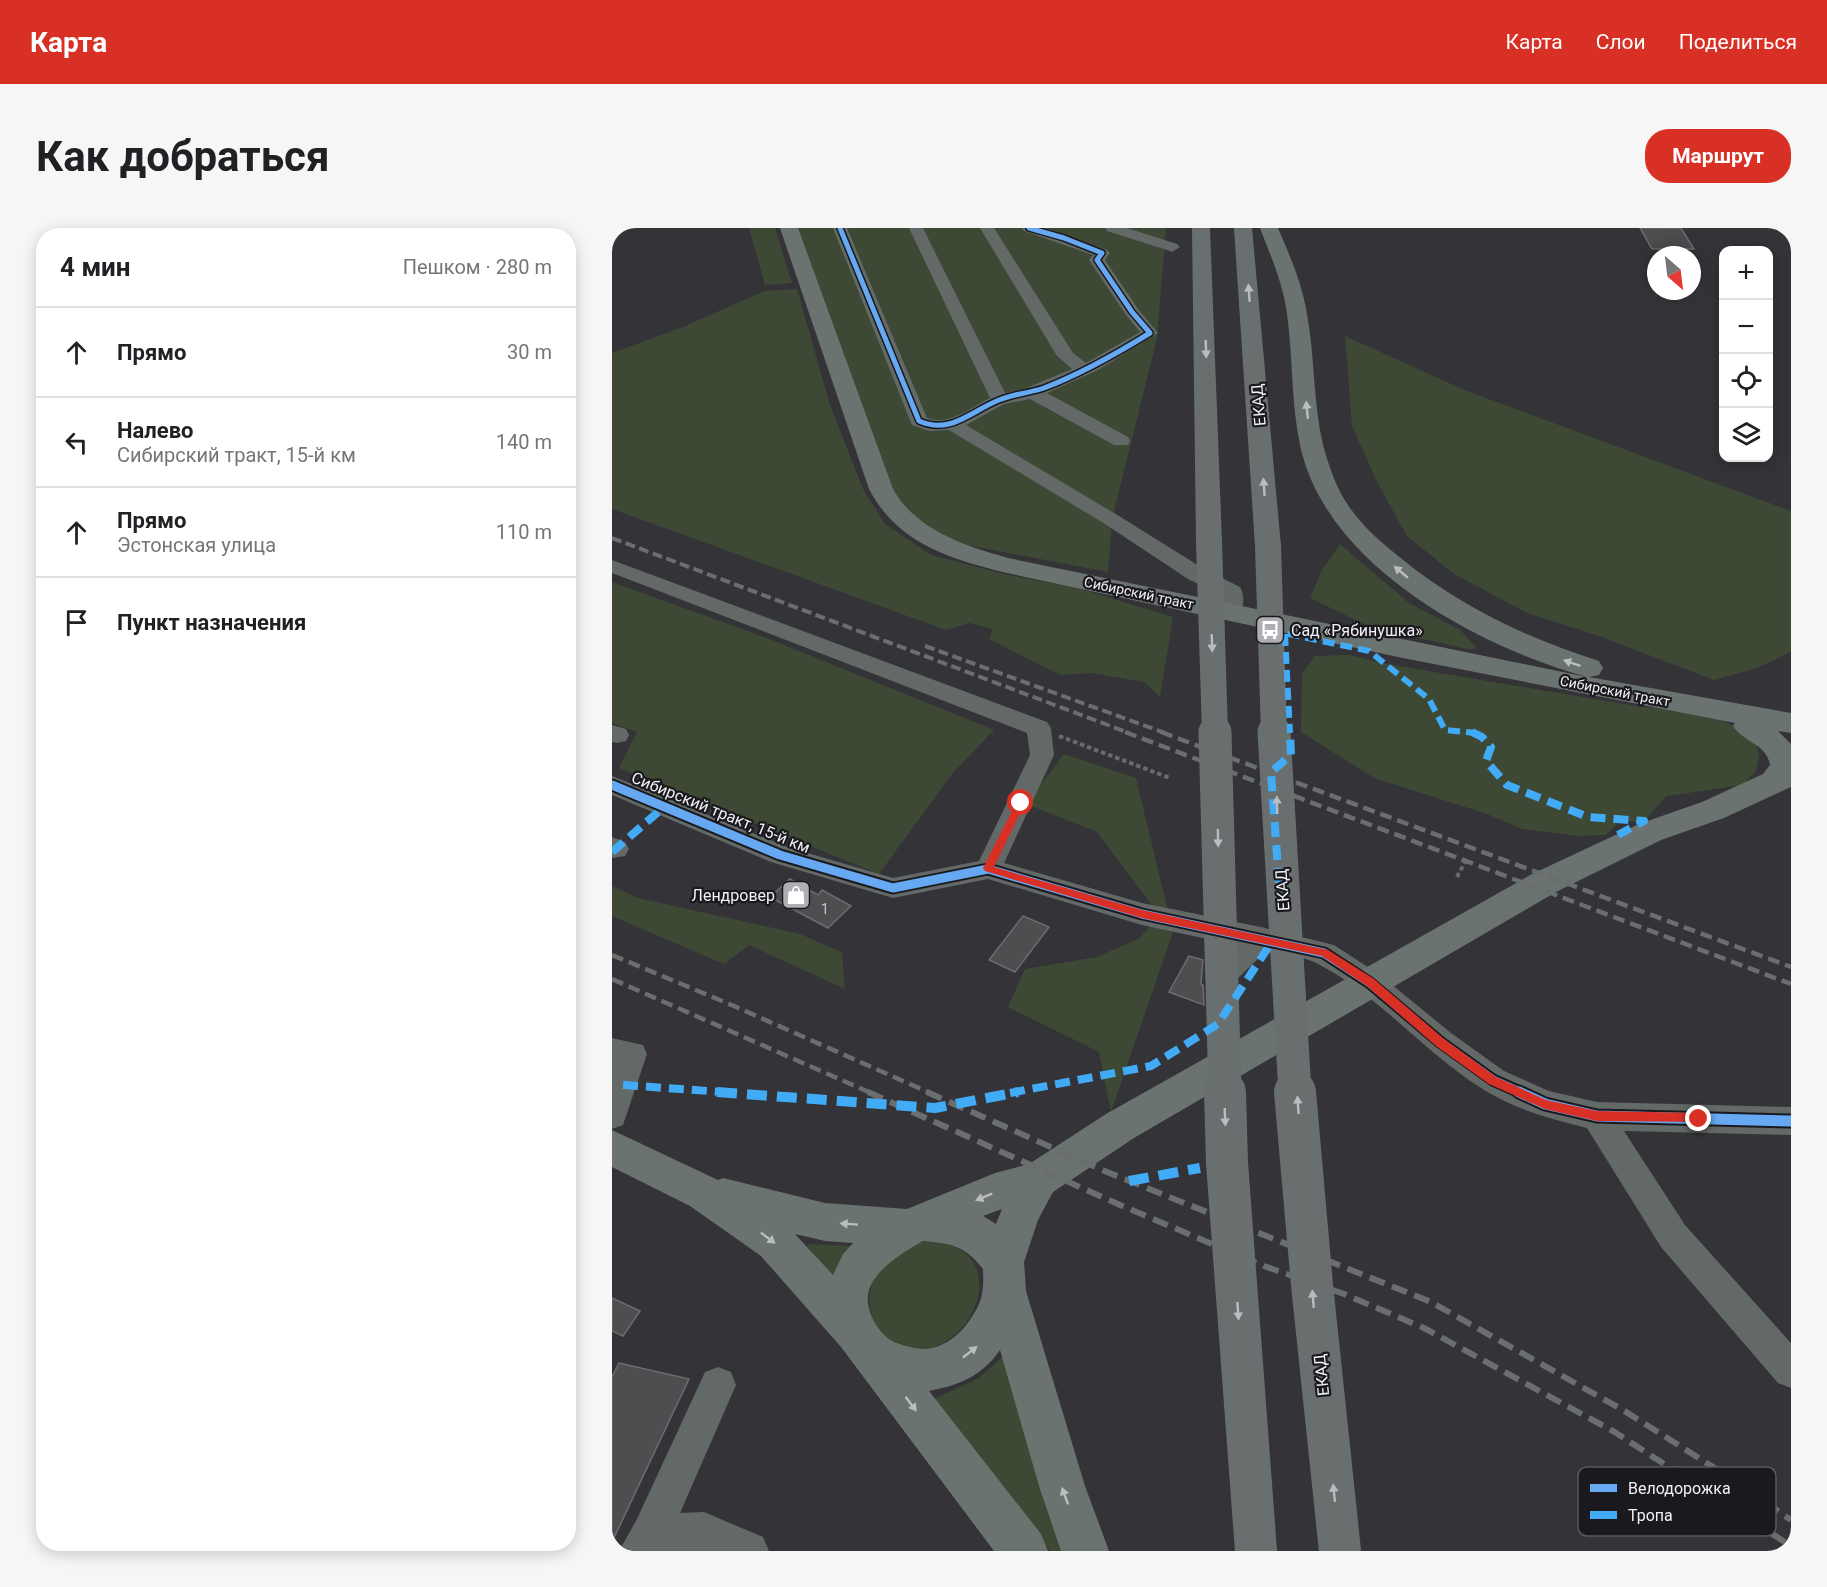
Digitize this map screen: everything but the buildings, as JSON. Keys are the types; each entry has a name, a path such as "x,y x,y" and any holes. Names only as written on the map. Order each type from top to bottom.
{"highway":[{"path":"1201,228 1227,1163 1256,1551"},
{"name":"ЕКАД","path":"1243,228 1268,546 1279,840 1301,1155 1317,1338 1340,1551"}],"main road":[{"name":"Сибирский тракт","path":"789,228 882,489 892,509 930,537 974,556 1231,613 1691,706 1791,722"},
{"path":"1269,228 1289,275 1298,326 1310,435 1317,464 1326,489 1342,517 1369,544 1422,590 1506,637 1538,651 1633,682 1791,722"},
{"name":"Сибирский тракт","path":"1691,706 1748,726 1791,746"},
{"path":"1039,1179 1020,1213 1004,1276 998,1317 974,1350 950,1365 923,1371 866,1345 848,1311 847,1291 858,1268 872,1252 915,1225 995,1192 1039,1179 1120,1126 1578,865 1650,832 1786,785 1783,753 1772,741 1748,726"},
{"path":"612,1148 704,1192 775,1242 866,1345 1024,1551"},
{"path":"704,1192 825,1222 915,1225 950,1223 970,1230 990,1243 1004,1276 1062,1486 1086,1551"}],"street":[{"path":"840,228 919,421 928,427 953,425 1000,400 1031,392 1084,370 1150,333 1132,312 1096,260 1102,253 1064,238 1029,228"},
{"path":"916,228 1000,400"},
{"path":"987,228 1066,356 1084,370"},
{"path":"1112,228 1172,248"},
{"path":"1031,392 1121,441"},
{"path":"953,425 1113,520 1196,574 1232,592 1231,613"},
{"path":"612,566 1039,728 1042,755 988,868"},
{"name":"Сибирский тракт, 15-й км","path":"616,792 780,855 893,888 988,868 1142,914 1324,952 1370,982 1440,1042 1492,1080 1545,1104 1597,1116 1791,1121"},
{"path":"1279,883 1307,936 1324,952"},
{"path":"1221,977 1261,938"},
{"path":"612,1051 632,1054 612,1114"},
{"path":"1597,1116 1673,1236 1791,1370"},
{"path":"645,1542 718,1385"},
{"path":"645,1542 704,1531 749,1551"}],"path":[{"path":"1039,728 1170,778"},
{"path":"1457,877 1465,862"}],"green space":[{"path":"749,228 775,228 792,283 765,285"},
{"path":"797,228 1166,228 1157,338 1112,520 1108,572 951,542 912,516 891,493"},
{"path":"797,289 830,405 863,489 885,524 931,555 1004,574 1078,588 1173,617 1160,697 1144,682 1091,673 1060,675 989,639 993,629 969,623 946,630 612,509 612,353 683,327 764,291"},
{"path":"1345,336 1467,391 1791,511 1791,652 1757,668 1714,680 1596,635 1527,613 1454,574 1407,536 1377,482 1352,426"},
{"path":"1340,544 1409,603 1460,630 1476,647 1471,650 1370,627 1310,598 1322,570"},
{"path":"612,582 772,640 994,730 952,774 879,874 619,768 637,732 612,723"},
{"path":"1349,655 1387,664 1642,707 1701,712 1739,728 1756,744 1759,756 1756,771 1743,785 1667,796 1644,821 1619,822 1606,835 1578,836 1522,829 1487,814 1374,778 1301,732 1302,674 1315,656"},
{"path":"1064,754 1136,778 1173,932 1111,1112 1099,1052 1008,1007 1025,969 1097,957 1140,938 1159,915 1097,832 1026,804"},
{"path":"612,886 638,898 800,934 842,952 845,989 749,945 724,964 612,916"},
{"path":"928,1241 958,1249 974,1264 980,1285 975,1307 962,1327 944,1343 921,1349 895,1344 886,1338 873,1320 870,1299 875,1278 886,1264 909,1248"},
{"path":"806,1244 853,1246 832,1276"},
{"path":"1006,1354 1065,1551 1050,1551 934,1399 979,1378"}],"railway":[{"path":"612,538 1129,733"},
{"path":"925,646 1165,733"},
{"path":"1125,732 1791,984"},
{"path":"1161,732 1791,967"},
{"path":"612,955 930,1093"},
{"path":"612,979 871,1093"},
{"path":"868,1092 1120,1205 1264,1266 1344,1294 1424,1328 1613,1431 1669,1467"},
{"path":"927,1092 1107,1172 1431,1302 1623,1410 1713,1467"},
{"path":"1776,1510 1791,1520"},
{"path":"1776,1536 1791,1546"}],"marked path":[{"path":"1270,630 1369,651 1429,699 1445,730 1471,732 1487,741 1491,747 1486,761 1507,785 1588,817 1644,821 1618,835"},
{"path":"1279,883 1271,772 1291,755 1285,634"},
{"path":"612,852 664,807"},
{"path":"623,1085 935,1108 1151,1066 1218,1024 1273,940"},
{"path":"1129,1181 1200,1168"}],"cycle path":[{"path":"840,228 919,421 940,426 960,421 999,400 1030,393 1062,381 1150,333 1132,312 1097,260 1102,253 1064,238 1029,228"},
{"path":"612,785 780,855 893,888 988,869 1142,914 1324,953 1370,983 1440,1042 1493,1080 1545,1104 1597,1116 1791,1121"}],"place":[{"name":"Сад «Рябинушка»","path":"1270,630"},
{"name":"Лендровер","path":"796,895"}],"route":[{"path":"1021,803 988,868 1142,914 1324,952 1370,982 1440,1042 1492,1080 1545,1104 1569,1112 1597,1116 1699,1119"}]}
